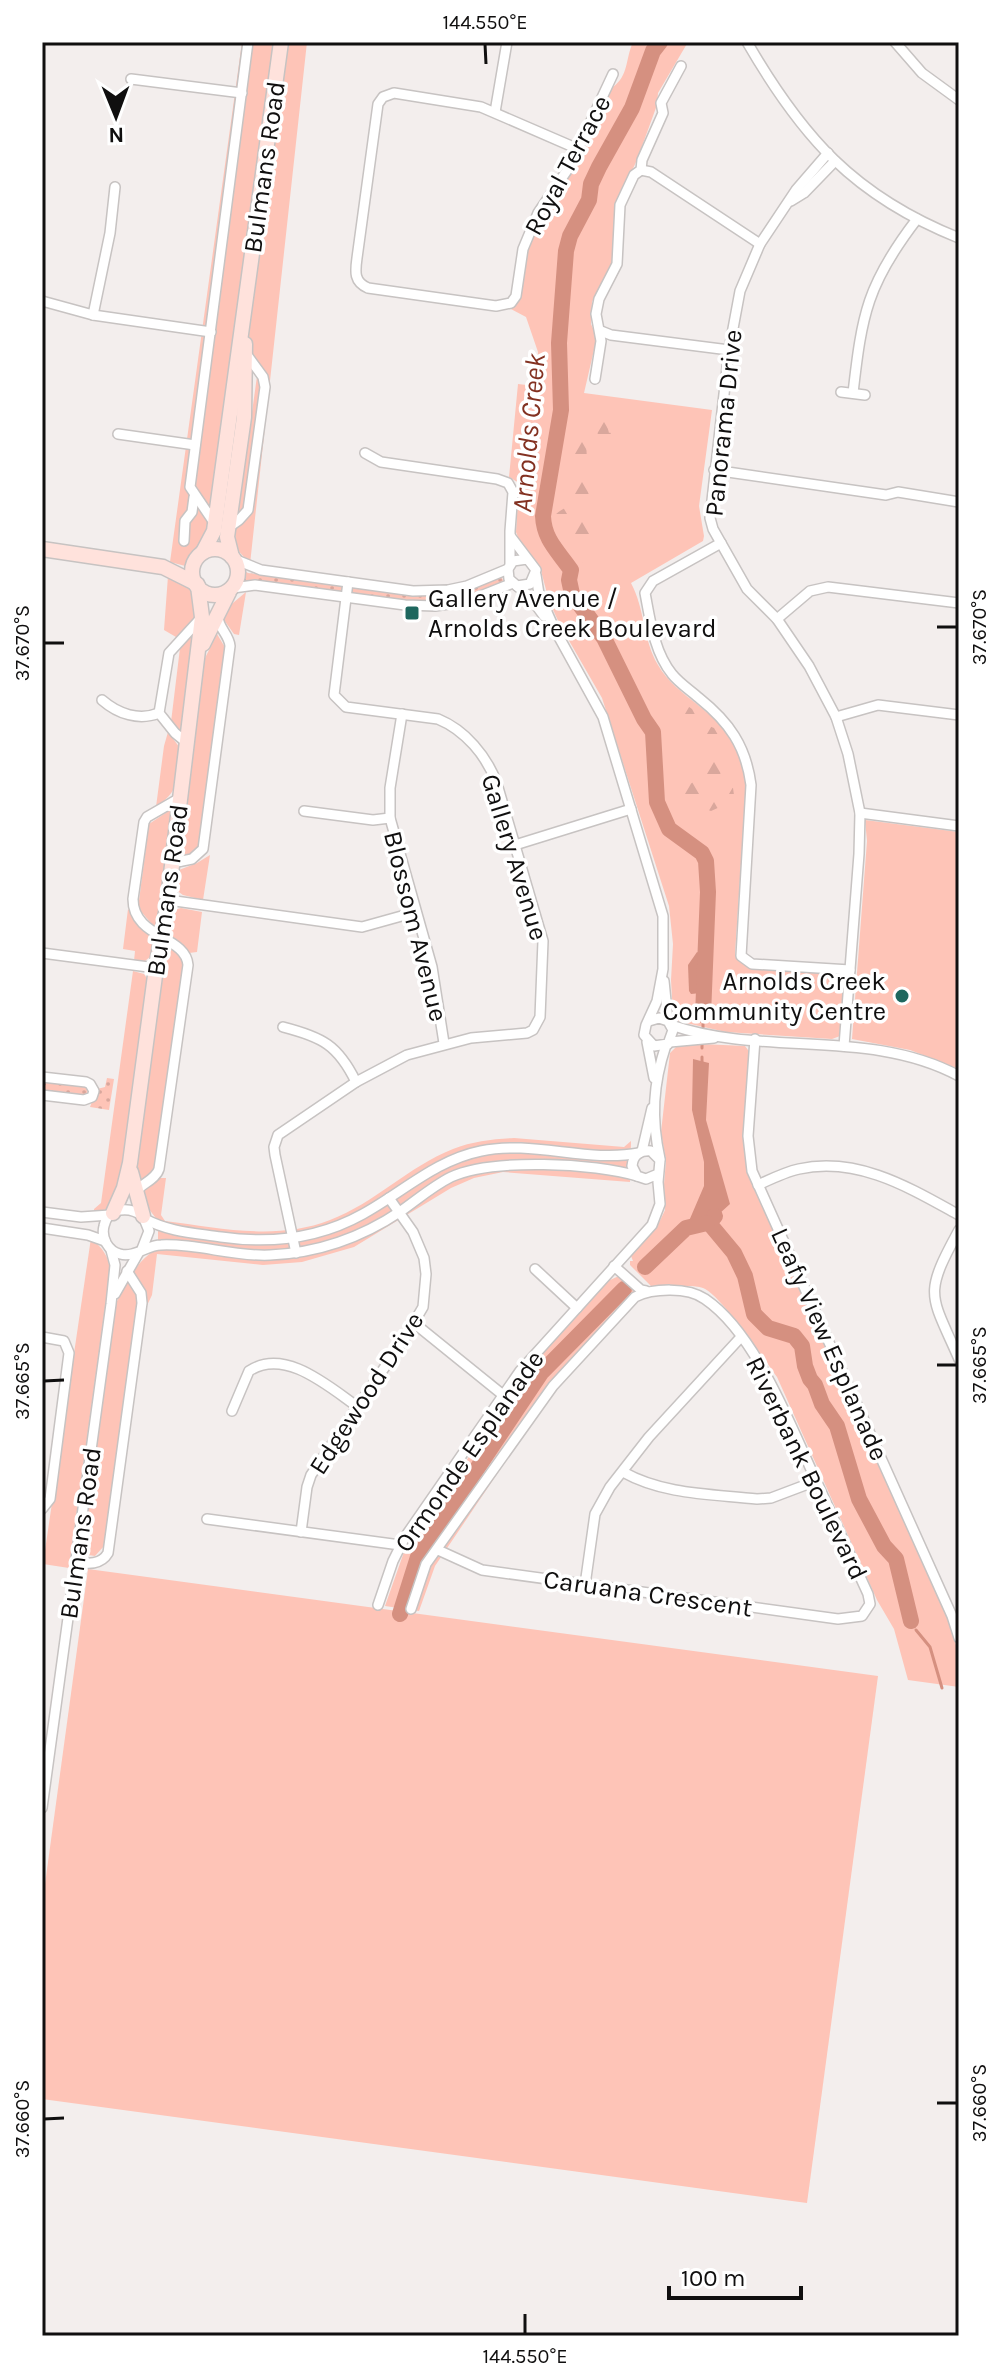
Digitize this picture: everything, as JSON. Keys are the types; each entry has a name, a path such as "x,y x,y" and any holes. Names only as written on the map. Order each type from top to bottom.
{"street":[{"path":"222,525 205,511 190,487 248,42"},
{"name":"Bulmans Road","path":"233,558 222,525 235,367 281,42"},
{"path":"507,42 495,112 578,149"},
{"path":"747,42 779,97 832,157 880,198 959,238"},
{"path":"895,42 922,73 959,100"},
{"path":"641,170 642,160 663,113 662,101 681,66"},
{"name":"Royal Terrace","path":"495,112 470,104 394,93 383,97 378,104 355,271 358,281 368,288 496,306 511,303 516,296 523,249 538,213 564,175 613,74"},
{"path":"131,79 242,93"},
{"name":"Panorama Drive","path":"832,157 796,190 760,244 740,291 729,350 710,518 747,589 777,619 809,666 836,717 848,754 860,813 844,1046"},
{"path":"595,379 601,331 596,314 599,299 617,264 620,205 634,175 641,170 651,172 760,244"},
{"path":"93,315 110,233 115,187"},
{"path":"853,393 861,330 871,294 886,262 917,219"},
{"name":"Bulmans Road","path":"200,555 222,525 244,417 248,292"},
{"path":"42,301 93,315 211,332"},
{"path":"601,331 611,335 729,350"},
{"path":"841,392 865,395"},
{"path":"118,434 195,445"},
{"path":"365,453 381,462 503,480 513,492 508,575 554,628"},
{"path":"714,470 886,495 898,492 959,502"},
{"path":"184,541 185,521 192,512 194,497"},
{"path":"192,512 205,511"},
{"path":"42,1228 88,1235 125,1255 171,1245 248,1255 296,1253 338,1244 399,1212 453,1176 497,1164 603,1169 650,1179 658,1174 660,1160 655,1082 673,1035 663,969 663,916 599,706 554,628 539,594 534,566 509,534"},
{"path":"721,543 653,581 645,593 658,651 665,663 680,683 727,723 738,740 749,768 751,785 741,956 752,964 850,970"},
{"path":"42,549 163,567 211,593 255,585 405,605 450,605 468,601 515,584 530,584 536,575"},
{"path":"163,567 218,549 261,570 413,591 467,586 518,559 527,559"},
{"path":"198,585 192,571 200,555"},
{"path":"231,590 237,574 233,558"},
{"path":"346,597 348,582"},
{"name":"Bulmans Road","path":"111,1214 124,1188 130,1163 168,900 202,617 198,585"},
{"path":"777,619 810,591 828,587 959,603"},
{"name":"Bulmans Road","path":"196,663 206,636 231,590"},
{"name":"Gallery Avenue","path":"293,1238 275,1155 275,1141 283,1131 356,1082 407,1055 444,1043 495,1035 519,1036 533,1030 538,1024 543,941 492,772 462,732 438,719 346,707 336,699 334,689 346,597"},
{"path":"172,863 192,859 203,849 230,646 218,615"},
{"path":"159,713 169,653 202,617"},
{"path":"102,700 122,713 148,717 159,713"},
{"path":"836,717 878,705 959,715"},
{"path":"159,713 186,742"},
{"name":"Blossom Avenue","path":"402,714 390,788 390,818 432,967 444,1043"},
{"path":"136,1191 158,1174 188,965 184,951 149,930 133,909 134,886 144,822 147,817 180,798"},
{"path":"515,845 631,809"},
{"path":"304,811 373,820 390,818"},
{"path":"860,813 959,826"},
{"path":"168,900 362,927 416,912"},
{"path":"42,953 156,968"},
{"path":"655,1082 644,1030 663,969"},
{"path":"649,1021 659,1018 726,1037"},
{"path":"283,1027 308,1034 330,1045 340,1054 356,1082"},
{"path":"646,1040 654,1046 726,1037 844,1046 895,1053 959,1076"},
{"name":"Leafy View Esplanade","path":"755,1039 748,1148 752,1171 958,1633"},
{"path":"42,1077 86,1082 94,1091 92,1097 84,1100 42,1095"},
{"path":"654,1099 640,1152 632,1166 639,1177 660,1194"},
{"path":"42,1212 81,1217 128,1209 167,1230 239,1239 293,1238 345,1223 433,1169 464,1155 482,1151 515,1148 618,1155 651,1151 660,1160"},
{"name":"Bulmans Road","path":"130,1163 144,1217"},
{"path":"758,1185 795,1169 849,1168 899,1182 959,1215"},
{"name":"Ormonde Esplanade","path":"378,1605 400,1545 503,1395 529,1359 652,1225 659,1210 658,1174"},
{"name":"Edgewood Drive","path":"301,1532 311,1475 423,1307 426,1274 419,1243 389,1198"},
{"path":"108,1246 103,1228 111,1214"},
{"path":"140,1250 149,1238 144,1217"},
{"path":"959,1230 940,1264 933,1287 936,1308 959,1359"},
{"path":"293,1238 296,1253"},
{"name":"Bulmans Road","path":"42,1808 115,1270 108,1246"},
{"name":"Bulmans Road","path":"111,1304 140,1250"},
{"path":"614,1266 646,1291"},
{"path":"535,1269 577,1308"},
{"path":"76,1562 95,1563 108,1553 142,1303 141,1293 127,1271"},
{"name":"Riverbank Boulevard","path":"646,1291 687,1290 704,1297 741,1337 773,1386 868,1594 869,1608 862,1616"},
{"path":"411,1609 426,1564 553,1386 635,1297 646,1291"},
{"path":"414,1323 503,1395"},
{"path":"42,1337 64,1341 69,1353 50,1499 42,1509"},
{"path":"585,1585 595,1514 610,1487 649,1437 741,1337"},
{"path":"232,1411 249,1371 259,1365 300,1368 358,1407"},
{"path":"623,1472 661,1488 757,1499 771,1498 816,1481"},
{"path":"207,1519 400,1545"},
{"name":"Caruana Crescent","path":"438,1550 482,1570 838,1619 862,1616"}],"green space":[{"path":"242,42 307,42 250,564 236,548 235,534 259,362 245,352 212,525 203,548 189,567 170,562"},
{"path":"633,42 688,42 658,93 657,105 637,160 614,209 617,245 610,268 592,302 591,324 597,337 584,393 712,410 699,506 703,541 631,583 658,665 676,687 719,723 741,761 746,788 735,954 740,962 750,967 846,973 840,1036 832,1039 726,1032 677,1021 673,1015 673,944 669,906 602,698 560,625 549,601 540,567 516,532 519,483 509,477 518,384 535,386 538,352 526,317 509,308 535,224 569,176 613,87 624,72"},
{"path":"601,410 610,413 609,433 614,430 616,419 625,418 633,426 630,437 615,453 605,449 600,441 595,420"},
{"path":"580,419 585,420 591,542 597,559 587,565 555,544 548,531 555,515 571,505 571,463 566,437"},
{"path":"240,568 248,573 430,595 498,570 505,584 444,601 424,603 238,584"},
{"path":"168,576 188,587 200,607 182,733 171,722 180,648 176,637 164,630"},
{"path":"246,592 239,635 234,634 224,620 227,608"},
{"path":"217,634 226,649 200,848 190,856 183,856 179,851 204,660"},
{"path":"685,704 692,709 699,722 714,728 729,754 724,759 718,784 733,788 734,795 731,802 711,811 686,802 681,795 686,786 701,778 700,771 708,765 703,747 685,739 687,727 674,722 678,710"},
{"path":"168,732 180,748 178,775 170,794 156,807 164,746"},
{"path":"173,808 157,930 138,908 149,824"},
{"path":"865,820 959,832 959,1069 910,1050 852,1039 867,841"},
{"path":"210,855 203,900 176,890 179,870"},
{"path":"181,908 202,912 197,952 189,953 170,934 171,915"},
{"path":"128,909 154,942 151,956 145,961 134,961 135,951 123,949"},
{"path":"172,947 184,960 157,1168 140,1182 136,1170 165,952"},
{"path":"133,971 144,974 148,980 121,1182 110,1208 94,1213 101,1203"},
{"path":"680,1043 745,1046 751,1054 745,1148 748,1166 950,1620 959,1658 959,1687 908,1680 894,1629 877,1600 777,1377 742,1328 703,1288 652,1287 630,1265 633,1261 631,1256 657,1227 665,1210 666,1161 661,1132 670,1053"},
{"path":"107,1078 114,1079 109,1110 90,1107 97,1089 105,1087"},
{"path":"42,1079 84,1084 87,1093 84,1096 42,1091"},
{"path":"514,1138 624,1147 631,1141 630,1182 503,1172 474,1178 451,1188 354,1247 302,1262 263,1265 157,1254 152,1295 133,1335 104,1546 95,1556 82,1554 116,1303 138,1265 158,1249 158,1221 145,1204 145,1187 166,1178 161,1215 165,1221 248,1231 289,1230 346,1213 453,1149"},
{"path":"91,1238 105,1253 110,1272 69,1568 43,1564"},
{"path":"621,1275 639,1293 553,1391 435,1566 419,1611 385,1606 404,1552 528,1370 608,1281"},
{"path":"88,1569 878,1676 807,2203 42,2099 42,1906"}],"shaded area":[{"path":"697,952 705,955 706,983 701,993 691,994 688,965"},
{"path":"693,1059 709,1063 706,1120 730,1204 709,1223 686,1228 704,1186 704,1162 692,1110"}],"waterway":[{"name":"Arnolds Creek","path":"660,42 653,51 632,108 591,184 589,200 570,236 566,251 559,343 561,410 543,516 549,539 571,570 569,580 572,594 604,638 653,732 657,802 669,829 702,853 706,861 708,892 703,1015"},
{"path":"702,1057 702,1062"},
{"path":"715,1216 709,1223 734,1253 745,1276 754,1314 768,1328 794,1336 802,1346 810,1379 837,1426 859,1499 884,1546 896,1559 911,1621"},
{"path":"645,1267 686,1228 707,1223"},
{"path":"400,1614 418,1557 541,1373 624,1289"},
{"path":"916,1630 930,1647 942,1688"}],"place":[{"name":"Gallery Avenue / Arnolds Creek Boulevard","path":"412,613"},
{"name":"Arnolds Creek Community Centre","path":"902,996"}]}
